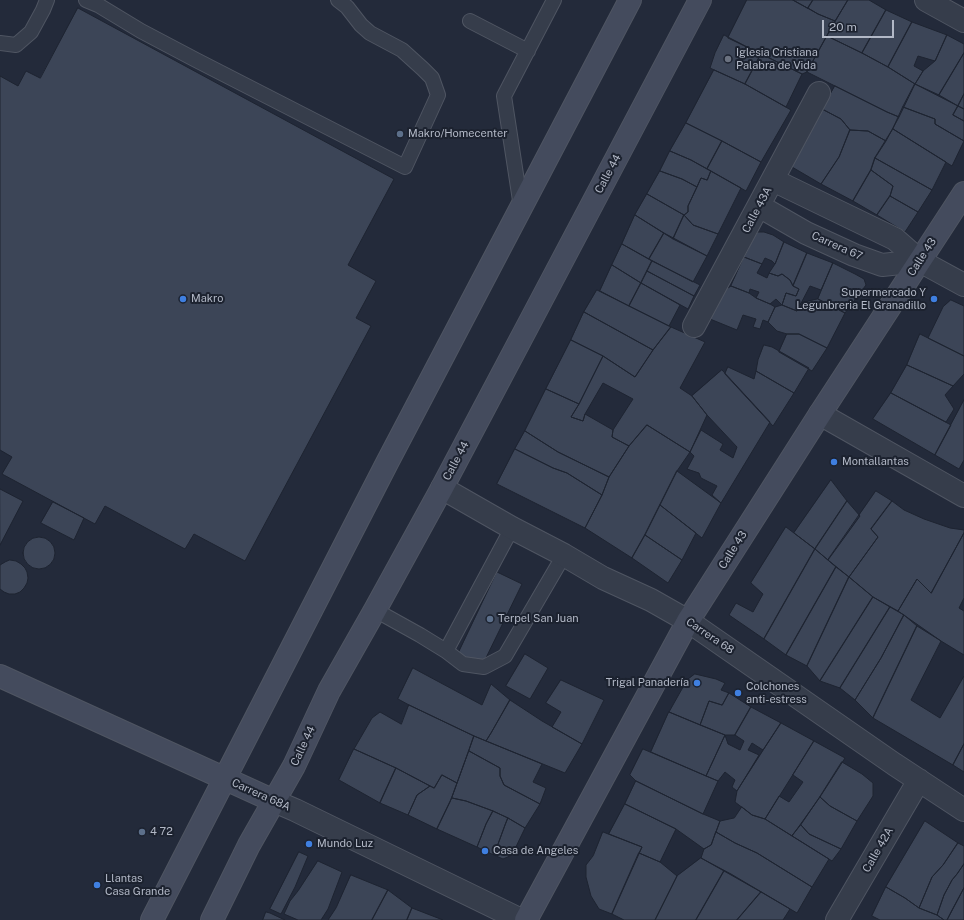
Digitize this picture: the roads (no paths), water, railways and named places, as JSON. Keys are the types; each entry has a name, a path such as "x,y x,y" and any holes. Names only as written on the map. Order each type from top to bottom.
{"main road":[{"path":"152,920 384,468 630,0"},
{"name":"Calle 44","path":"212,920 249,845 294,766 329,691 442,488 700,0"},
{"name":"Calle 43","path":"526,920 688,621 820,414 964,193"},
{"name":"Carrera 68A","path":"1,680 274,801"}],"street":[{"path":"926,0 964,21"},
{"name":"Calle 43A","path":"694,326 819,93"},
{"path":"773,180 895,239 920,261 964,285"},
{"name":"Carrera 67","path":"759,206 806,233 854,256 882,265 920,261"},
{"path":"820,414 964,496"},
{"name":"Carrera 68","path":"442,488 603,578 651,600 688,621 964,810"},
{"name":"Calle 42A","path":"837,920 919,780"},
{"name":"Carrera 68A","path":"274,801 520,920"}],"lane":[{"path":"0,43 16,45 32,32 47,0"},
{"path":"86,0 98,5 141,31 196,60 405,167 438,95 432,78 402,50 370,33 361,25 346,2"},
{"path":"521,207 504,96 554,0"},
{"path":"470,21 528,51"},
{"path":"446,651 512,528"},
{"path":"375,610 420,634 463,664 484,667 505,656 564,555"}],"place":[{"name":"Iglesia Cristiana Palabra de Vida","path":"728,59"},
{"name":"Makro/Homecenter","path":"400,134"},
{"name":"Makro","path":"183,299"},
{"name":"Supermercado Y Legunbreria El Granadillo","path":"934,299"},
{"name":"Montallantas","path":"834,462"},
{"name":"Terpel San Juan","path":"490,619"},
{"name":"Trigal Panadería","path":"697,683"},
{"name":"Colchones anti-estress","path":"738,693"},
{"name":"4 72","path":"142,832"},
{"name":"Mundo Luz","path":"309,844"},
{"name":"Casa de Angeles","path":"485,851"},
{"name":"Llantas Casa Grande","path":"97,885"}]}
